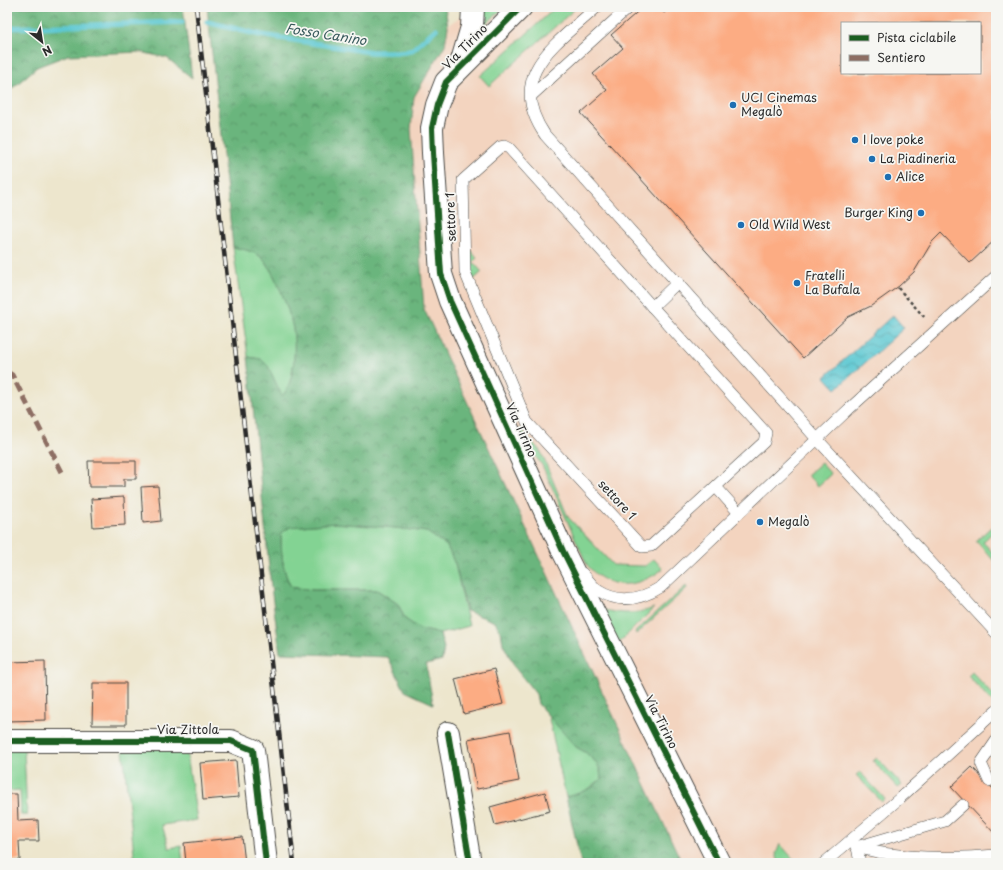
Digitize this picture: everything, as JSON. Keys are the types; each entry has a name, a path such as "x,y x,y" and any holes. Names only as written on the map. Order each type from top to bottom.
{"street":[{"path":"461,66 472,27 473,7"},
{"name":"Via Tirino","path":"521,7 446,82 437,105 432,128 441,274 450,301 563,551 719,863"},
{"path":"448,733 470,863"},
{"name":"Via Zittola","path":"7,741 231,741 253,750 266,863"}],"lane":[{"path":"597,7 546,53 539,62 531,84 531,96 533,112 545,135 817,439 996,633"},
{"path":"531,96 629,7"},
{"name":"settore 1","path":"500,147 509,148 766,433 764,442 716,487 652,546 642,547 527,422 465,272 463,180 500,147"},
{"path":"563,551 598,591 613,598 630,599 647,596 662,587 817,439 996,276"},
{"path":"652,307 678,282"},
{"path":"716,487 739,513"},
{"path":"824,863 996,713"},
{"path":"989,781 981,763 996,741"},
{"path":"838,852 945,821 963,805"},
{"path":"858,846 886,854 930,856 996,855"},
{"path":"858,846 860,863"}],"path":[{"path":"898,288 935,330"}],"shaded area":[{"name":"Megalò","path":"476,7 996,7 996,863 682,863 424,309 390,61"}],"green space":[{"path":"7,7 183,7 192,78 167,58 140,52 68,55 37,67 7,93"},
{"path":"207,7 445,7 448,27 445,45 414,97 411,129 424,309 682,863 581,863 566,797 585,791 597,783 601,779 600,769 594,760 585,752 576,747 538,704 536,694 516,669 503,644 501,632 495,622 467,611 455,564 447,546 427,532 335,523 290,527 281,533 281,547 284,567 291,587 313,590 377,590 398,604 405,619 420,629 440,634 444,648 442,660 426,664 433,704 405,691 388,657 280,653 271,587 248,357 261,359 268,366 282,396 290,383 294,364 294,335 282,292 269,267 261,257 254,253 233,247"},
{"path":"480,7 505,7 480,29"},
{"path":"556,7 577,7 489,86 480,76"},
{"path":"233,247 254,253 264,260 278,284 289,311 294,336 294,364 290,383 282,396 261,359 248,357"},
{"path":"469,249 477,258 473,262 482,272 473,280 469,265"},
{"path":"520,428 541,452 568,517 613,565 645,566 654,559 663,569 644,580 624,584 605,580 596,574 587,565 542,465 526,444"},
{"path":"821,463 831,474 818,486 807,475"},
{"path":"335,523 427,532 447,546 455,564 469,626 440,634 420,629 405,619 398,604 377,590 313,590 291,587 283,561 281,533 290,527"},
{"path":"991,527 994,531 983,542 996,556 996,563 976,541"},
{"path":"686,586 687,588 636,634 635,632"},
{"path":"654,608 617,645 600,609 614,612 634,613"},
{"path":"972,672 996,698 993,703 968,676"},
{"path":"548,714 576,747 585,752 594,760 600,769 601,779 585,792 566,797"},
{"path":"186,747 197,820 162,825 169,848 181,846 183,863 135,863 123,750"},
{"path":"7,748 24,749 27,815 21,815 20,790 7,791"},
{"path":"877,758 902,785 898,788 873,761"},
{"path":"860,772 885,799 882,802 856,775"},
{"path":"780,844 797,863 779,863 776,854"}],"water":[{"path":"893,315 904,328 836,389 825,377"}],"building":[{"path":"643,7 659,7 664,13 671,7 996,7 996,239 970,263 941,233 932,242 914,272 899,286 871,306 848,317 803,358 581,113 607,90 593,74 623,48 611,35"},
{"path":"88,461 136,461 136,479 124,479 124,487 89,487"},
{"path":"158,486 161,521 143,523 141,487"},
{"path":"124,497 125,525 93,527 91,499"},
{"path":"45,661 46,720 7,721 7,662"},
{"path":"494,669 503,704 464,714 455,679"},
{"path":"93,683 126,683 126,725 92,725"},
{"path":"510,731 519,781 477,789 468,739"},
{"path":"236,760 239,797 203,800 200,763"},
{"path":"972,767 996,792 996,835 951,787"},
{"path":"545,792 550,811 495,825 490,807"},
{"path":"7,794 17,794 18,821 38,820 39,841 19,841 20,860 7,861"},
{"path":"242,837 245,863 186,863 184,843"}],"waterway":[{"name":"Fosso Canino","path":"7,28 182,22"},
{"name":"Fosso Canino","path":"207,22 261,35 371,52 406,52 412,50 436,29"}],"railway":[{"path":"196,7 294,863"}],"marked path":[{"path":"7,372 12,375 62,472"}],"cycle path":[{"path":"521,7 446,82 437,105 432,128 441,274 450,301 563,551 719,863"},
{"path":"448,733 470,863"},
{"path":"7,741 231,741 253,750 266,863"}],"place":[{"name":"UCI Cinemas Megalò","path":"733,105"},
{"name":"I love poke","path":"855,140"},
{"name":"La Piadineria","path":"872,159"},
{"name":"Alice","path":"888,177"},
{"name":"Burger King","path":"921,213"},
{"name":"Old Wild West","path":"741,225"},
{"name":"Fratelli La Bufala","path":"797,283"},
{"name":"Megalò","path":"760,522"}]}
